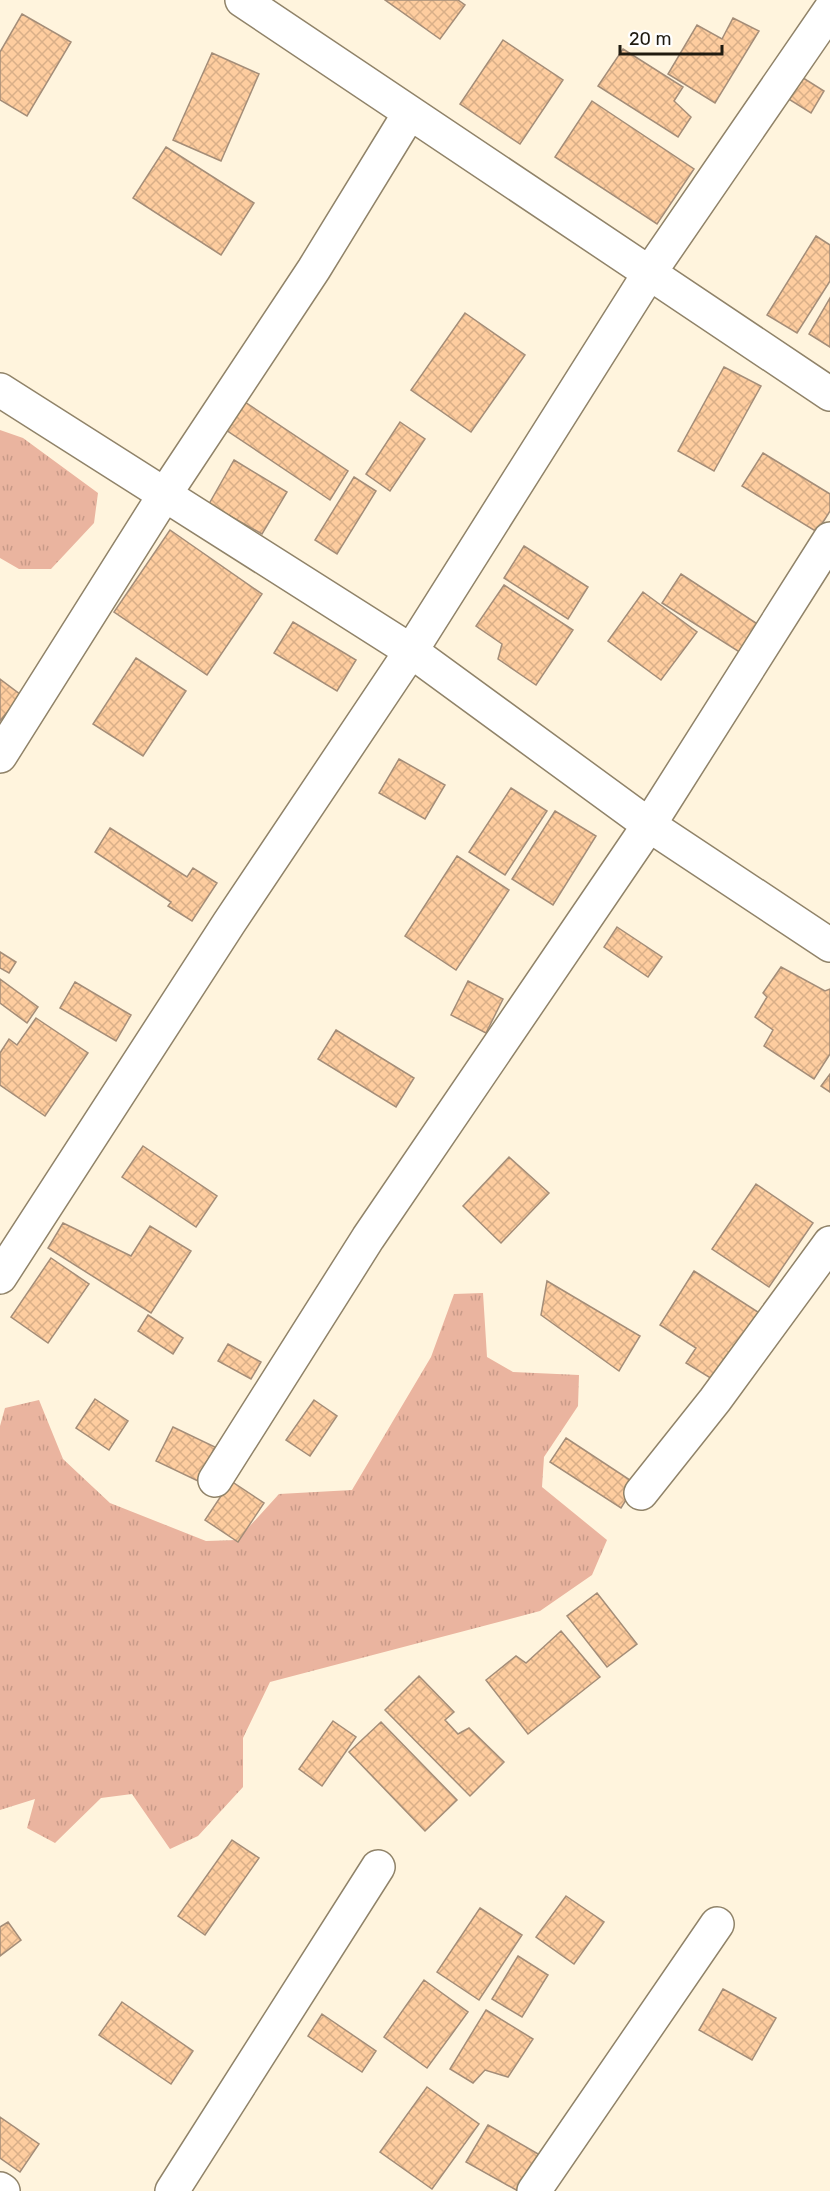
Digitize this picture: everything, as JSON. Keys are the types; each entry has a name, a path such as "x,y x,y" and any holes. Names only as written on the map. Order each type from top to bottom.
{"street":[{"path":"243,0 409,114 650,272 830,394"},
{"path":"0,1276 229,923 411,651 650,272 830,10"},
{"path":"0,756 165,494 314,269 409,114"},
{"path":"0,390 411,651 649,825 830,945"},
{"path":"215,1480 368,1238 649,825 830,539"},
{"path":"641,1492 715,1400 830,1244"},
{"path":"172,2191 378,1867"},
{"path":"534,2191 717,1924"}],"green space":[{"path":"0,430 23,438 98,493 94,523 51,569 19,569 0,558"},
{"path":"483,1293 487,1357 513,1372 579,1375 578,1406 544,1457 542,1487 607,1540 592,1575 540,1611 270,1682 243,1738 243,1787 198,1836 170,1849 132,1794 101,1798 55,1843 27,1828 35,1799 0,1810 0,1426 5,1408 39,1400 63,1459 110,1503 206,1541 237,1540 279,1494 352,1490 431,1357 454,1294"}],"building":[{"path":"385,0 458,0 465,5 440,39"},
{"path":"22,14 71,42 27,116 0,100 0,52"},
{"path":"733,18 759,31 715,103 668,74 697,25 722,39"},
{"path":"503,40 563,80 520,144 460,104"},
{"path":"623,49 683,87 674,101 691,117 678,137 598,86"},
{"path":"212,53 259,74 221,161 173,140"},
{"path":"800,76 824,91 811,113 787,98"},
{"path":"592,101 694,169 657,224 555,157"},
{"path":"166,147 254,203 221,255 133,198"},
{"path":"816,236 830,245 830,281 797,333 767,315"},
{"path":"830,298 830,347 809,334"},
{"path":"465,313 525,355 471,432 411,390"},
{"path":"724,367 761,386 714,471 678,451"},
{"path":"242,400 348,471 330,500 223,428"},
{"path":"400,422 425,439 390,491 366,474"},
{"path":"763,453 830,494 830,511 817,532 742,486"},
{"path":"234,460 287,492 262,534 209,504"},
{"path":"354,477 376,491 337,554 315,540"},
{"path":"170,530 262,594 207,675 114,612"},
{"path":"524,546 588,587 568,619 504,578"},
{"path":"681,574 759,625 741,653 662,603"},
{"path":"504,585 573,630 536,685 498,659 502,644 476,626"},
{"path":"643,592 697,632 661,680 608,641"},
{"path":"293,622 356,660 337,691 274,653"},
{"path":"136,658 186,691 143,756 93,724"},
{"path":"0,679 21,695 0,721"},
{"path":"399,759 445,785 425,819 379,793"},
{"path":"511,788 547,811 505,875 469,852"},
{"path":"555,811 596,836 553,905 512,879"},
{"path":"110,828 187,877 193,868 217,883 192,921 168,906 171,902 95,852"},
{"path":"457,856 509,890 456,970 405,936"},
{"path":"617,927 662,957 648,977 604,947"},
{"path":"0,952 16,962 9,973 0,968"},
{"path":"781,967 825,991 830,989 830,1054 814,1079 764,1046 773,1030 755,1017 767,997 763,993"},
{"path":"0,979 38,1007 27,1023 0,1003"},
{"path":"468,981 503,999 486,1033 451,1015"},
{"path":"75,982 131,1015 116,1041 60,1008"},
{"path":"36,1018 88,1053 45,1116 0,1085 0,1053 9,1039 17,1045"},
{"path":"336,1030 414,1078 396,1107 318,1059"},
{"path":"830,1074 830,1092 821,1086"},
{"path":"143,1146 217,1196 196,1227 122,1177"},
{"path":"509,1157 549,1193 501,1243 463,1206"},
{"path":"756,1184 813,1223 769,1287 712,1249"},
{"path":"63,1223 131,1256 150,1226 191,1251 151,1313 48,1248"},
{"path":"51,1258 89,1284 48,1343 11,1317"},
{"path":"694,1271 761,1314 717,1382 686,1363 696,1348 660,1325"},
{"path":"547,1281 640,1336 619,1371 541,1315"},
{"path":"148,1315 183,1338 173,1354 138,1331"},
{"path":"228,1344 261,1362 251,1379 218,1361"},
{"path":"95,1399 128,1421 109,1450 76,1428"},
{"path":"314,1400 337,1416 310,1456 286,1440"},
{"path":"173,1427 215,1447 198,1481 156,1461"},
{"path":"566,1438 636,1484 621,1508 550,1462"},
{"path":"231,1481 264,1503 238,1542 205,1520"},
{"path":"597,1593 637,1644 607,1667 567,1616"},
{"path":"561,1631 600,1677 528,1734 486,1680 516,1656 526,1663"},
{"path":"419,1676 454,1712 445,1720 458,1734 469,1728 504,1762 470,1796 385,1710"},
{"path":"333,1721 356,1737 322,1786 299,1769"},
{"path":"381,1722 457,1800 425,1831 349,1752"},
{"path":"232,1840 259,1858 205,1935 178,1916"},
{"path":"566,1896 604,1922 574,1964 536,1937"},
{"path":"480,1908 522,1935 479,2000 437,1972"},
{"path":"8,1922 21,1940 0,1956 0,1927"},
{"path":"518,1956 548,1975 522,2017 492,1999"},
{"path":"424,1980 468,2012 427,2068 384,2037"},
{"path":"723,1989 776,2018 752,2060 699,2030"},
{"path":"122,2002 193,2051 171,2084 99,2035"},
{"path":"486,2010 533,2039 508,2077 485,2070 473,2083 450,2069"},
{"path":"322,2014 376,2051 362,2072 308,2036"},
{"path":"427,2087 479,2124 432,2189 380,2152"},
{"path":"0,2117 39,2144 20,2172 0,2158"},
{"path":"488,2125 540,2155 518,2191 466,2162"}]}
